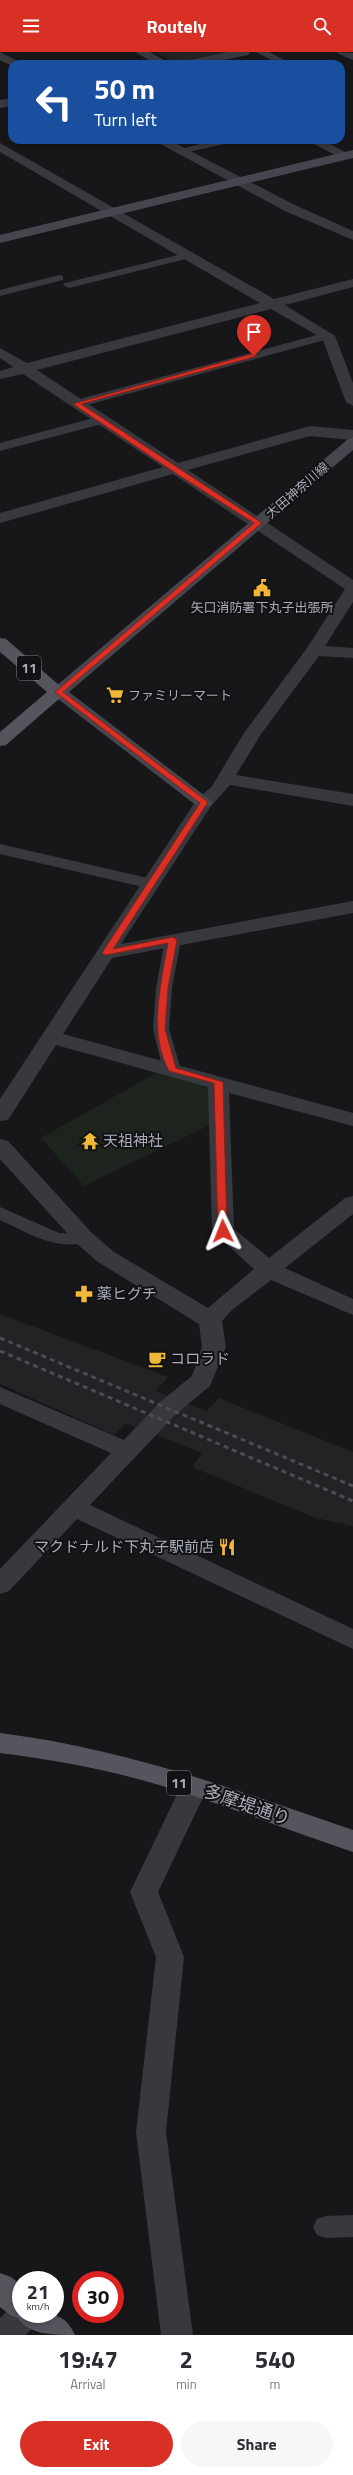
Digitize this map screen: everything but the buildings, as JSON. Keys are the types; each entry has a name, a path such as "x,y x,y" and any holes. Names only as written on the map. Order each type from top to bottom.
{"main road":[{"name":"11","path":"0,742 58,692 1,644"},
{"name":"多摩堤通り","path":"0,1743 88,1756 194,1787 353,1841"},
{"path":"0,2287 12,2297"},
{"path":"43,2323 58,2335"}],"street":[{"path":"141,52 157,60"},
{"path":"207,60 244,52"},
{"path":"0,55 9,60"},
{"path":"166,144 290,208 353,236"},
{"path":"323,144 351,156"},
{"path":"0,147 114,211 328,336 353,402"},
{"path":"0,239 238,181 351,156"},
{"path":"0,376 353,283"},
{"path":"0,352 174,470 259,523 353,588 314,650 254,733 225,779 204,802 152,884 49,1036 0,1115"},
{"path":"0,518 310,431 353,435"},
{"name":"大田神奈川線","path":"58,692 353,442"},
{"path":"314,650 353,653"},
{"path":"58,692 204,802"},
{"path":"225,779 353,800"},
{"path":"106,953 353,907"},
{"path":"49,1036 353,1120"},
{"path":"218,1082 223,1231 269,1270 353,1308"},
{"path":"0,1146 84,1238 106,1257 210,1320"},
{"path":"210,1320 224,1305 353,1203"},
{"path":"0,1585 75,1508 168,1408 202,1380 214,1347 210,1320"},
{"path":"0,1395 128,1451"},
{"path":"75,1508 353,1640"},
{"path":"177,2335 151,2132 170,1957 144,1892 194,1787"},
{"path":"5,2335 16,2323"}],"lane":[{"path":"262,52 279,60"},
{"path":"179,151 211,144"},
{"path":"69,285 190,255"},
{"path":"0,293 59,278"},
{"path":"76,404 328,336"},
{"path":"0,447 101,420"},
{"path":"0,849 152,884"},
{"path":"172,1070 161,1029 164,988 173,940"},
{"path":"0,1213 56,1239 84,1238"},
{"path":"326,2227 353,2226"}],"shaded area":[{"path":"155,52 231,52 196,60 170,60"},
{"path":"158,1072 211,1086 210,1125 84,1186 41,1138"},
{"path":"0,1314 168,1377 156,1391 207,1411 219,1398 353,1452 353,1526 316,1518 192,1467 202,1453 126,1423 114,1435 0,1384"}],"railway":[{"path":"0,1338 353,1486"},
{"path":"0,1351 353,1501"}],"place":[{"name":"矢口消防署下丸子出張所","path":"262,588"},
{"name":"ファミリーマート","path":"115,695"},
{"name":"天祖神社","path":"90,1141"},
{"name":"薬ヒグチ","path":"84,1294"},
{"name":"コロラド","path":"157,1359"},
{"name":"マクドナルド下丸子駅前店","path":"227,1547"}],"route":[{"path":"223,1231 218,1082 172,1070 161,1029 164,988 173,940 106,953 204,802 58,692 259,523 182,475 76,404 254,356"}]}
